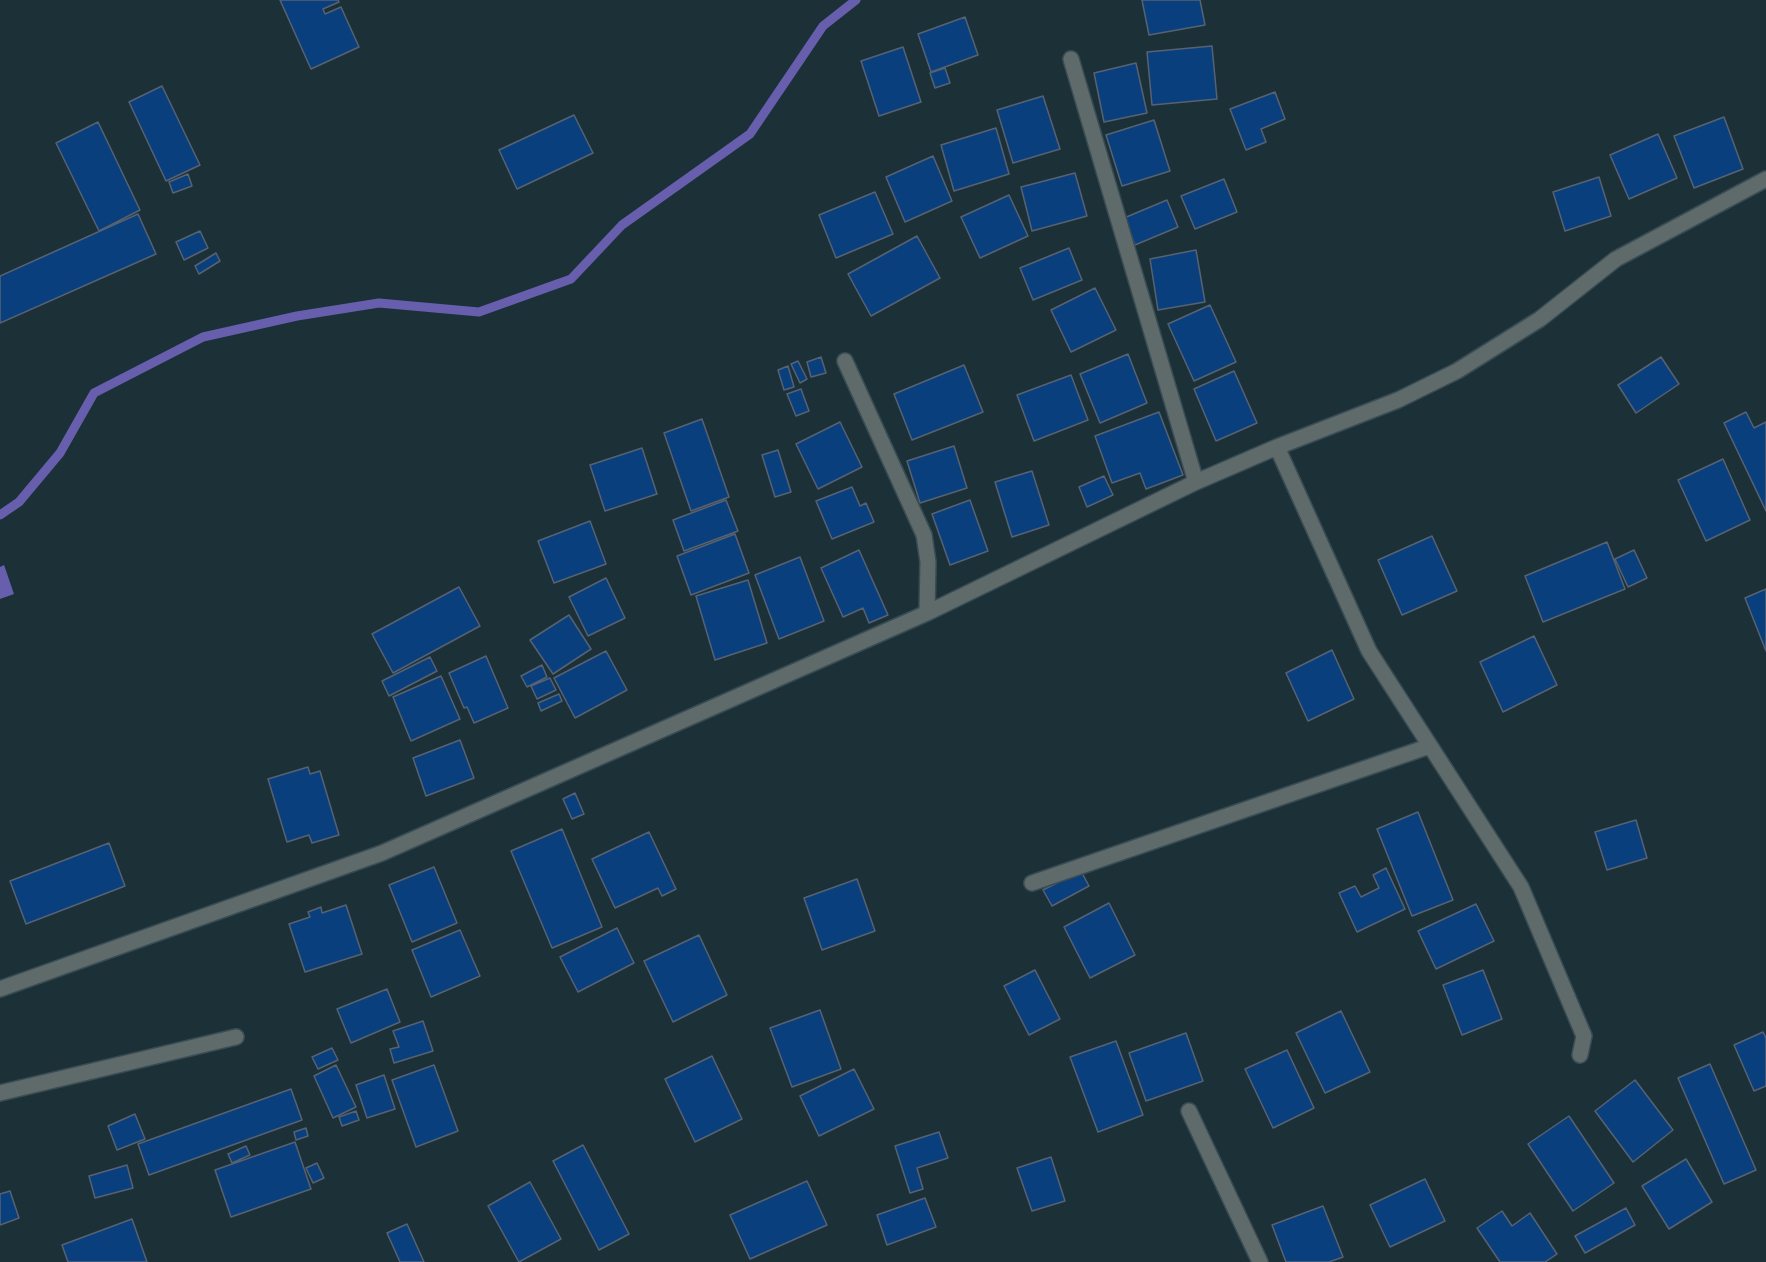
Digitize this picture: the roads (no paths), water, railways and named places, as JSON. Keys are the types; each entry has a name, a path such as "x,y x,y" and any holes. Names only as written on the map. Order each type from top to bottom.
{"street":[{"path":"1071,59 1196,482"},
{"path":"0,989 382,853 927,613 1196,482 1277,447 1398,400 1457,370 1540,319 1616,260 1766,180"},
{"path":"845,361 924,535 928,562 927,613"},
{"path":"1277,447 1369,651 1521,887 1584,1036 1580,1055"},
{"path":"1032,882 1430,746"},
{"path":"0,1093 236,1037"},
{"path":"1189,1111 1260,1262"}],"waterway":[{"path":"0,515 19,502 60,453 94,393 203,337 297,316 379,303 479,312 571,279 622,225 750,134 823,26 856,0"}]}
